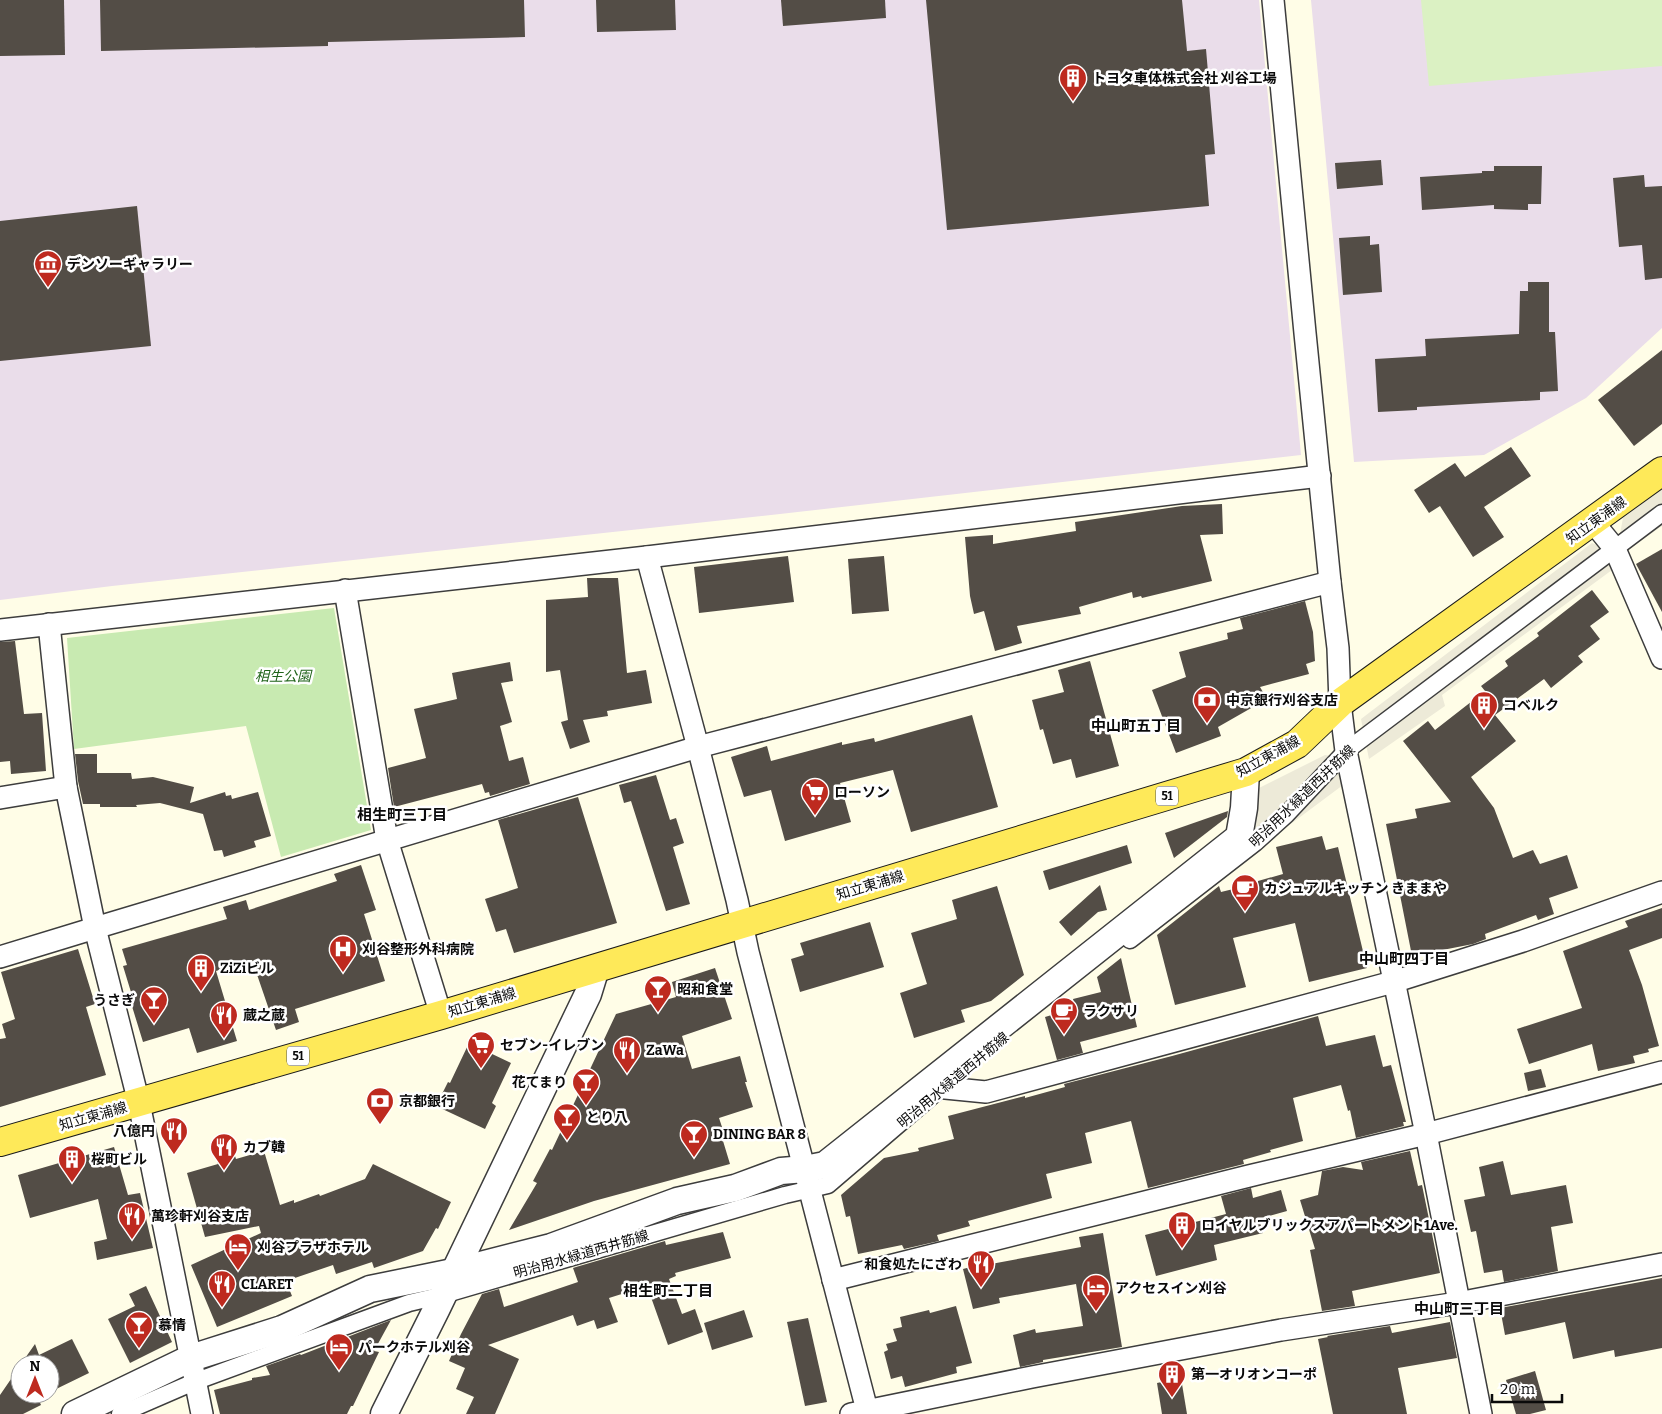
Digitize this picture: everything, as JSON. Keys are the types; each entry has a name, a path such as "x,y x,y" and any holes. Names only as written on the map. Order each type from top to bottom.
{"main road":[{"name":"知立東浦線","path":"0,1142 441,1015 1246,772 1297,744 1340,703 1662,471"}],"street":[{"path":"1274,0 1305,334 1338,648 1340,703 1346,751 1426,1134 1481,1414"},
{"path":"0,630 647,557 1320,476"},
{"name":"明治用水緑道西井筋線","path":"933,1087 970,1064 1256,842 1286,815 1346,751 1662,513"},
{"path":"1593,522 1615,549 1660,649"},
{"path":"647,557 698,747 743,923 748,952 808,1179 833,1280 862,1413 1032,1377 1272,1332 1458,1303 1662,1264"},
{"path":"0,957 698,747 1330,582"},
{"path":"345,590 387,840 441,1015"},
{"path":"49,624 66,787 95,928 139,1102 202,1414"},
{"path":"808,1179 933,1087 1239,838 1244,808 1246,772"},
{"path":"0,798 66,787"},
{"path":"933,1087 986,1092 1393,982 1522,941 1662,892"},
{"path":"384,1414 588,994 596,968"},
{"path":"833,1280 1220,1183 1426,1134 1662,1072"},
{"path":"75,1414 193,1370 370,1289 448,1284 677,1201 735,1188 781,1171 808,1179"},
{"path":"120,1414 193,1370"}],"shaded area":[{"path":"0,0 1259,0 1301,455 780,514 112,586 0,600"},
{"name":"トヨタ車体株式会社 刈谷工場","path":"1311,0 1662,0 1662,328 1586,398 1484,455 1354,462"},
{"path":"1662,489 1662,526 1629,549 1620,534 1623,518"},
{"path":"1592,543 1604,548 1612,570 1442,695 1445,706 1369,759 1361,719"},
{"path":"1325,755 1339,757 1334,764 1343,785 1260,847 1250,837 1255,790"}],"green space":[{"path":"1421,0 1662,0 1662,66 1429,86"},
{"name":"相生公園","path":"334,608 371,830 281,857 246,726 74,749 67,638"}],"building":[{"path":"0,0 64,0 65,55 0,56"},
{"path":"100,0 524,0 525,37 328,42 328,46 101,51"},
{"path":"596,0 675,0 676,30 597,32"},
{"path":"781,0 885,0 886,18 783,26"},
{"name":"トヨタ車体株式会社 刈谷工場","path":"926,0 1182,0 1187,51 1206,49 1215,154 1205,155 1209,206 947,230"},
{"path":"1381,160 1383,185 1337,189 1335,163"},
{"path":"1494,166 1542,166 1541,204 1528,204 1528,210 1494,209 1494,205 1422,210 1420,177 1482,173 1482,171 1494,171"},
{"path":"1644,175 1645,187 1662,186 1662,278 1645,280 1642,245 1619,247 1613,178"},
{"path":"137,206 151,346 0,361 0,221"},
{"path":"1370,236 1370,245 1379,244 1382,292 1343,295 1339,238"},
{"path":"1528,282 1549,282 1549,332 1555,332 1558,391 1540,392 1540,400 1417,407 1417,410 1378,412 1375,359 1426,356 1425,339 1519,334 1520,291 1528,291"},
{"path":"1662,350 1662,424 1634,446 1598,400"},
{"path":"1511,447 1531,476 1484,507 1504,537 1473,557 1440,506 1429,513 1414,490 1455,463 1465,477"},
{"path":"1222,504 1223,534 1200,535 1212,581 1142,598 1141,596 1133,598 1132,592 1079,607 1081,614 1017,626 1022,643 995,651 984,611 974,614 970,596 965,537 993,535 993,544 1076,531 1075,522 1182,506"},
{"path":"1662,549 1662,612 1636,564"},
{"path":"788,556 794,602 699,613 694,567"},
{"path":"884,556 889,611 852,614 848,559"},
{"path":"587,578 618,578 627,673 646,670 652,703 607,711 608,716 583,720 590,742 570,749 561,722 568,720 560,670 546,672 546,600 588,597"},
{"path":"1592,590 1609,612 1590,626 1600,639 1578,656 1583,662 1551,688 1544,679 1495,715 1516,741 1471,777 1494,808 1513,858 1533,850 1540,864 1567,855 1578,888 1549,898 1554,914 1538,920 1536,915 1485,934 1486,939 1473,944 1412,956 1386,824 1417,818 1415,809 1451,802 1403,741 1428,721 1435,730 1485,691 1481,686 1508,666 1505,661 1539,636 1537,633"},
{"path":"1305,601 1313,632 1315,661 1306,664 1309,674 1260,687 1267,699 1218,727 1221,736 1176,753 1152,690 1186,677 1179,652 1228,639 1227,633 1243,629 1240,618"},
{"path":"15,641 24,714 42,713 46,771 11,774 10,761 0,762 0,642"},
{"path":"1090,661 1119,766 1076,778 1071,759 1053,764 1043,729 1040,730 1032,700 1064,692 1058,670"},
{"path":"510,662 513,681 501,683 512,722 500,726 509,761 523,757 530,784 490,796 489,792 485,793 482,784 394,807 388,768 426,758 414,709 457,699 452,673"},
{"path":"972,715 998,807 911,832 893,770 840,783 851,822 785,841 771,790 744,797 731,757 767,746 771,761 842,742 842,745 874,738 875,742"},
{"path":"75,754 97,754 97,773 131,773 132,779 153,777 194,787 190,803 225,792 226,796 231,795 232,799 258,792 271,836 254,841 256,847 224,857 222,850 214,851 203,814 160,803 136,805 137,807 100,807 100,804 83,804"},
{"path":"656,775 670,820 676,818 684,843 673,847 690,904 666,911 631,801 624,803 619,785"},
{"path":"578,797 617,923 514,953 506,929 496,932 485,899 518,888 498,820"},
{"path":"1228,811 1227,817 1174,858 1165,833"},
{"path":"1322,836 1326,850 1338,847 1367,968 1309,982 1295,923 1233,938 1246,987 1175,1005 1157,935 1219,886 1221,892 1258,883 1258,881 1283,874 1276,847"},
{"path":"1127,845 1132,863 1049,890 1043,871"},
{"path":"361,865 376,910 364,914 385,981 295,1009 299,1022 276,1030 252,960 216,971 237,1041 197,1053 189,1028 143,1042 131,1003 134,1002 123,966 127,965 122,949 227,919 223,907 246,900 249,910 337,881 334,874"},
{"path":"1100,885 1107,910 1098,912 1071,936 1059,922"},
{"path":"997,886 1024,975 991,1001 961,1010 965,1022 914,1038 900,993 927,984 911,933 957,919 952,900"},
{"path":"1662,908 1662,938 1629,950 1642,985 1659,1046 1648,1049 1649,1052 1633,1056 1635,1063 1598,1071 1592,1044 1529,1064 1517,1029 1582,1008 1563,951 1628,927 1625,921"},
{"path":"870,922 884,967 800,992 791,959 804,955 800,943"},
{"path":"78,949 95,1004 86,1007 106,1075 0,1107 0,1039 6,1038 2,1024 15,1019 1,972"},
{"path":"1121,958 1137,1027 1080,1042 1083,1053 1057,1060 1045,1017 1075,1008 1073,999 1101,992 1097,977"},
{"path":"715,968 732,1019 682,1036 692,1069 740,1056 747,1082 745,1082 753,1107 719,1118 723,1130 720,1131 730,1164 594,1201 509,1230 537,1183 533,1181 550,1149 552,1150 616,1014 676,997 672,982"},
{"path":"1318,1016 1326,1046 1375,1035 1383,1067 1391,1065 1406,1122 1403,1122 1404,1126 1356,1138 1350,1110 1348,1111 1341,1085 1293,1098 1303,1141 1243,1160 1244,1164 1148,1188 1131,1121 1085,1133 1092,1163 1046,1174 1052,1198 968,1221 970,1226 937,1235 939,1241 904,1249 902,1245 858,1254 850,1216 846,1217 841,1195 884,1158 919,1151 918,1148 954,1139 948,1116 1025,1096 1025,1098 1065,1087 1064,1084"},
{"path":"469,1043 511,1063 492,1103 496,1106 485,1129 436,1106 448,1082 450,1083"},
{"path":"1541,1069 1546,1087 1528,1091 1524,1073"},
{"name":"桜町ビル","path":"114,1147 128,1195 140,1193 153,1248 97,1260 94,1242 107,1239 98,1199 30,1218 18,1175"},
{"path":"264,1151 280,1205 294,1200 294,1203 319,1194 320,1196 365,1179 373,1164 451,1202 438,1229 436,1228 423,1251 374,1268 372,1262 336,1274 333,1265 286,1281 292,1296 217,1327 191,1265 261,1233 259,1226 205,1237 187,1173 218,1164 216,1158 234,1153 236,1159"},
{"path":"1410,1151 1418,1186 1422,1185 1440,1273 1352,1291 1355,1306 1322,1311 1310,1250 1315,1249 1300,1200 1318,1195 1322,1171 1343,1167 1363,1170 1361,1162"},
{"path":"1503,1161 1511,1195 1566,1185 1573,1223 1551,1227 1558,1271 1504,1282 1502,1270 1484,1273 1476,1231 1471,1232 1464,1200 1485,1196 1479,1167"},
{"path":"1251,1188 1253,1198 1281,1190 1287,1211 1259,1219 1263,1233 1214,1245 1217,1260 1156,1276 1145,1235 1226,1214 1221,1196"},
{"path":"723,1232 731,1258 675,1273 676,1276 669,1279 682,1314 695,1309 703,1332 668,1345 647,1286 609,1298 618,1322 597,1329 594,1320 577,1326 573,1315 488,1345 519,1359 495,1414 466,1414 474,1397 456,1389 465,1368 449,1361 482,1294 499,1289 504,1307 578,1282 573,1268 665,1241 666,1245"},
{"path":"1103,1233 1122,1347 1043,1360 1043,1362 1020,1367 1013,1335 1035,1329 1036,1333 1083,1326 1076,1284 999,1298 1000,1303 973,1309 963,1269 990,1262 991,1264 1081,1247 1079,1237"},
{"path":"1662,1278 1662,1348 1615,1357 1614,1350 1573,1359 1565,1322 1505,1335 1500,1308"},
{"path":"146,1286 172,1342 130,1363 108,1319 135,1306 129,1294"},
{"path":"956,1306 972,1363 956,1367 957,1373 905,1387 902,1376 891,1379 884,1352 888,1350 886,1344 897,1341 893,1329 902,1327 900,1317 929,1310 930,1313"},
{"path":"744,1310 753,1337 712,1350 704,1323"},
{"path":"808,1318 827,1402 805,1406 787,1322"},
{"path":"391,1320 374,1351 379,1352 353,1406 351,1406 347,1414 220,1414 214,1390 252,1380 252,1378 270,1375 266,1366 301,1355"},
{"path":"1450,1322 1457,1358 1398,1368 1407,1414 1333,1414 1318,1339 1390,1326 1392,1333"},
{"path":"72,1339 89,1373 60,1387 60,1354 41,1354"},
{"path":"35,1344 39,1354 28,1354"},
{"path":"1535,1371 1546,1410 1530,1414 1516,1414 1506,1380"},
{"name":"第一オリオンコーポ","path":"1181,1378 1187,1414 1162,1414 1157,1383"},
{"path":"10,1380 10,1404 41,1405 23,1414 0,1414 0,1395"}],"place":[{"name":"トヨタ車体株式会社 刈谷工場","path":"1073,102"},
{"name":"デンソーギャラリー","path":"48,288"},
{"name":"中京銀行刈谷支店","path":"1207,724"},
{"name":"コベルク","path":"1484,729"},
{"name":"ローソン","path":"815,816"},
{"name":"カジュアルキッチン きままや","path":"1245,912"},
{"name":"刈谷整形外科病院","path":"343,973"},
{"name":"ZiZiビル","path":"201,992"},
{"name":"昭和食堂","path":"658,1013"},
{"name":"うさぎ","path":"154,1024"},
{"name":"ラクサリ","path":"1064,1035"},
{"name":"蔵之蔵","path":"224,1039"},
{"name":"セブン-イレブン","path":"481,1069"},
{"name":"ZaWa","path":"627,1074"},
{"name":"花てまり","path":"586,1106"},
{"name":"京都銀行","path":"380,1125"},
{"name":"とり八","path":"567,1141"},
{"name":"八億円","path":"174,1155"},
{"name":"DINING BAR 8","path":"694,1158"},
{"name":"カブ韓","path":"224,1171"},
{"name":"桜町ビル","path":"72,1183"},
{"name":"萬珍軒刈谷支店","path":"132,1240"},
{"name":"ロイヤルブリックスアパートメント1Ave.","path":"1182,1249"},
{"name":"刈谷プラザホテル","path":"238,1271"},
{"name":"和食処たにざわ","path":"981,1288"},
{"name":"CLARET","path":"222,1308"},
{"name":"アクセスイン刈谷","path":"1096,1312"},
{"name":"慕情","path":"139,1349"},
{"name":"パークホテル刈谷","path":"339,1371"},
{"name":"第一オリオンコーポ","path":"1172,1398"}],"district":[{"name":"中山町五丁目","path":"1136,726"},
{"name":"相生町三丁目","path":"402,815"},
{"name":"中山町四丁目","path":"1404,959"},
{"name":"相生町二丁目","path":"668,1291"},
{"name":"中山町三丁目","path":"1459,1309"}]}
